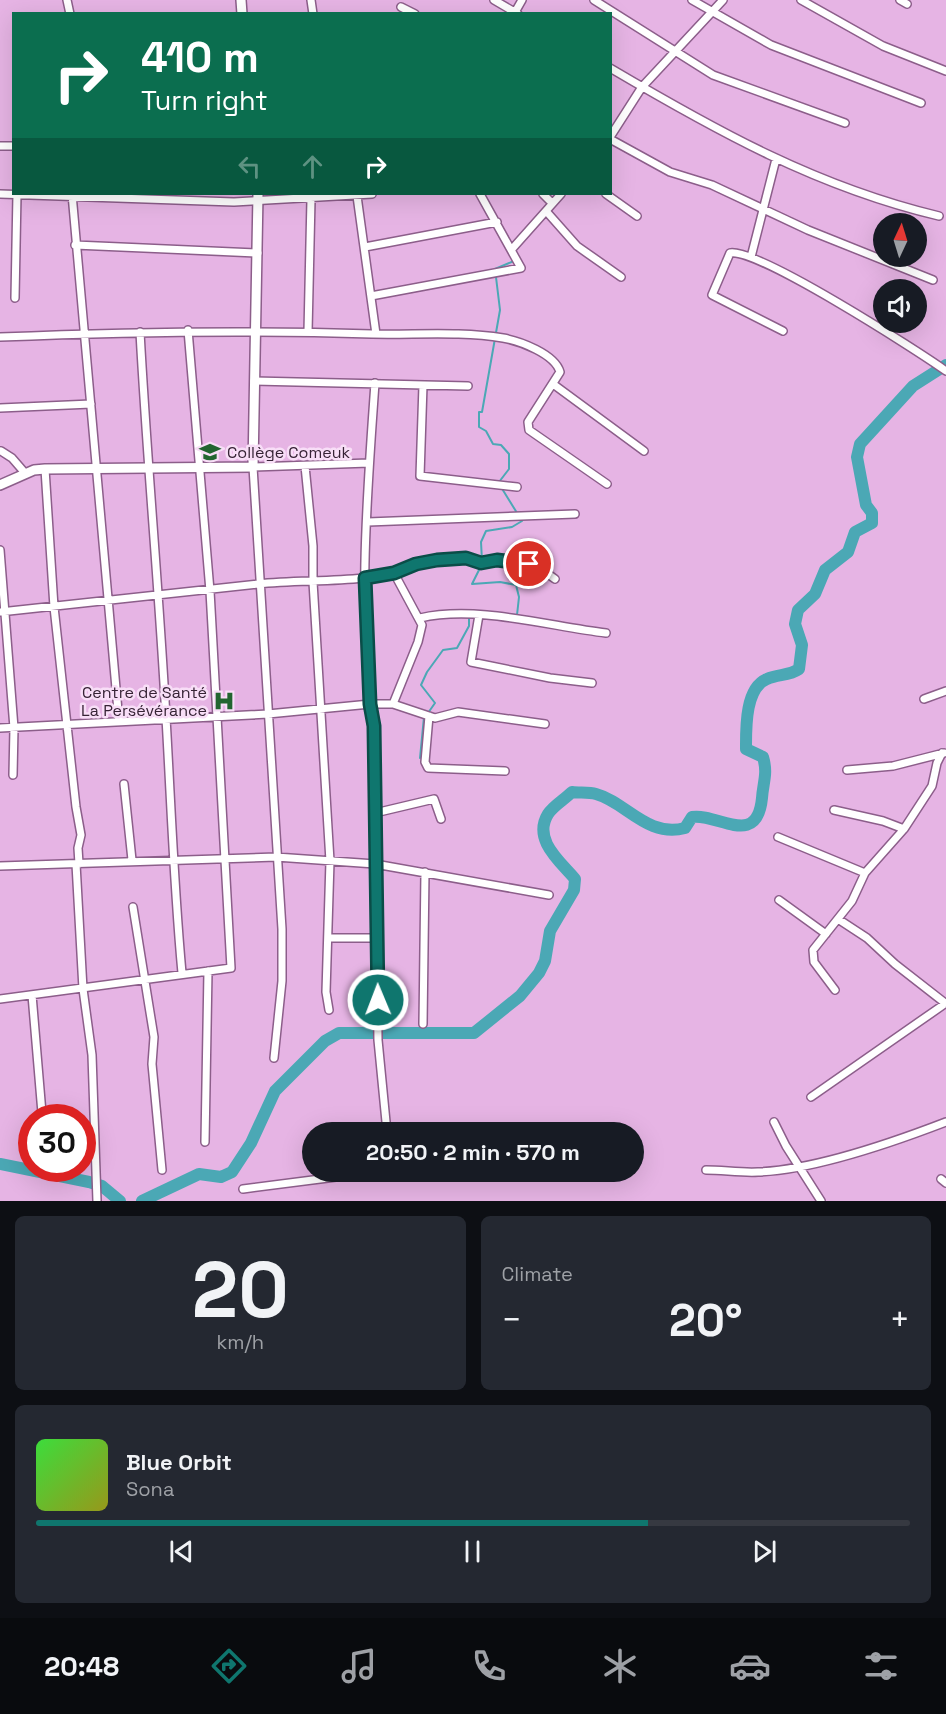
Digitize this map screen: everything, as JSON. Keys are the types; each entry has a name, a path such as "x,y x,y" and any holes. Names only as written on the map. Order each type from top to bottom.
{"main road":[{"path":"0,485 25,473 45,469 253,467 258,197"}],"street":[{"path":"494,0 514,12"},
{"path":"594,0 718,77 845,123"},
{"path":"692,0 782,49 921,103"},
{"path":"612,135 642,87 723,0"},
{"path":"801,0 883,46 946,71"},
{"path":"401,7 411,12"},
{"path":"612,69 688,115 776,159 848,190 939,216"},
{"path":"612,139 650,163 712,185 762,209 933,280"},
{"path":"751,257 776,159"},
{"path":"15,298 16,195"},
{"path":"119,722 72,195 206,202 258,197 311,199 364,195"},
{"path":"371,296 519,269 521,266 481,195"},
{"path":"544,195 552,204"},
{"path":"512,249 560,195"},
{"path":"607,195 637,216"},
{"path":"357,196 376,334"},
{"path":"308,332 311,199"},
{"path":"546,211 577,246 621,277"},
{"path":"365,248 497,222"},
{"path":"75,245 258,253"},
{"path":"783,331 712,295 730,253 751,257 824,295 907,344 946,371"},
{"path":"0,337 188,330 464,336 512,340 553,361 560,372 527,426 607,484"},
{"path":"0,999 231,968 210,591 188,330"},
{"path":"140,332 147,469 166,718 172,859 182,973"},
{"path":"254,381 468,386"},
{"path":"375,383 369,463 365,578 370,704 374,726 378,1040 386,1122"},
{"path":"553,384 644,452"},
{"path":"423,385 420,476 517,487"},
{"path":"0,408 90,404"},
{"path":"1,451 12,458 25,473"},
{"path":"274,1058 282,971 253,467 369,463"},
{"path":"306,466 314,546 313,582 330,861 330,938 326,992 329,1010"},
{"path":"45,469 54,607 81,835 78,864 83,989 93,1077 97,1201"},
{"path":"368,522 575,514"},
{"path":"0,550 2,612 14,728 13,775"},
{"path":"2,612 261,584 365,578 394,573 416,564 466,558 481,563 497,560 522,562 537,566 555,579"},
{"path":"393,704 418,642 422,625 394,573"},
{"path":"420,618 443,613 478,615 606,633"},
{"path":"478,615 471,662 550,678 592,683"},
{"path":"924,699 946,691"},
{"path":"0,728 268,714 370,704 393,704 439,718 458,712 545,724"},
{"path":"429,716 425,762 428,768 505,771"},
{"path":"847,770 893,766 944,753"},
{"path":"835,990 812,957 813,950 852,901 865,873 904,829 932,786 937,763 944,753"},
{"path":"124,783 132,860"},
{"path":"375,813 434,799 441,819"},
{"path":"834,810 883,820 904,829"},
{"path":"778,837 865,873"},
{"path":"0,866 276,857 375,864 549,895"},
{"path":"423,1024 425,872"},
{"path":"779,900 826,934"},
{"path":"133,907 154,1037 152,1064 162,1170"},
{"path":"811,1097 946,1003 895,964 867,938 838,919"},
{"path":"330,938 376,938"},
{"path":"205,1142 208,971"},
{"path":"32,995 41,1104"},
{"path":"774,1122 786,1146 801,1166 821,1201"},
{"path":"706,1170 758,1172 801,1166 879,1146 946,1122"},
{"path":"243,1189 302,1181"}],"waterway":[{"path":"499,482 509,469 509,454 501,445 493,444 486,431 479,427 479,412 482,412 500,310 495,269 514,261"},
{"path":"142,1201 199,1174 221,1177 232,1172 251,1143 275,1091 325,1041 339,1033 474,1033 520,996 539,973 545,961 550,931 574,890 575,879 550,850 544,833 544,824 548,814 572,792 593,793 607,798 648,824 671,830 685,828 692,817 702,817 735,825 753,822 759,813 765,778 763,757 746,749 748,709 754,691 767,679 799,669 802,645 795,624 798,610 815,594 825,570 848,552 855,532 872,523 872,513 866,505 857,457 860,444 913,386 946,365"},
{"path":"482,561 481,542 486,531 512,527 522,521 501,487"},
{"path":"476,612 517,615 519,597 516,585 500,582 472,584 479,570 478,566"},
{"path":"428,713 435,703 421,685 427,672 443,650 457,648 469,626 469,615"},
{"path":"420,758 424,717"},
{"path":"0,1164 102,1186 120,1201"}],"place":[{"name":"Collège Comeuk","path":"210,452"},
{"name":"Centre de Santé La Persévérance","path":"224,701"}],"route":[{"path":"378,1000 374,726 370,704 365,578 394,573 416,564 437,560 466,558 481,563 497,560 529,564"}]}
